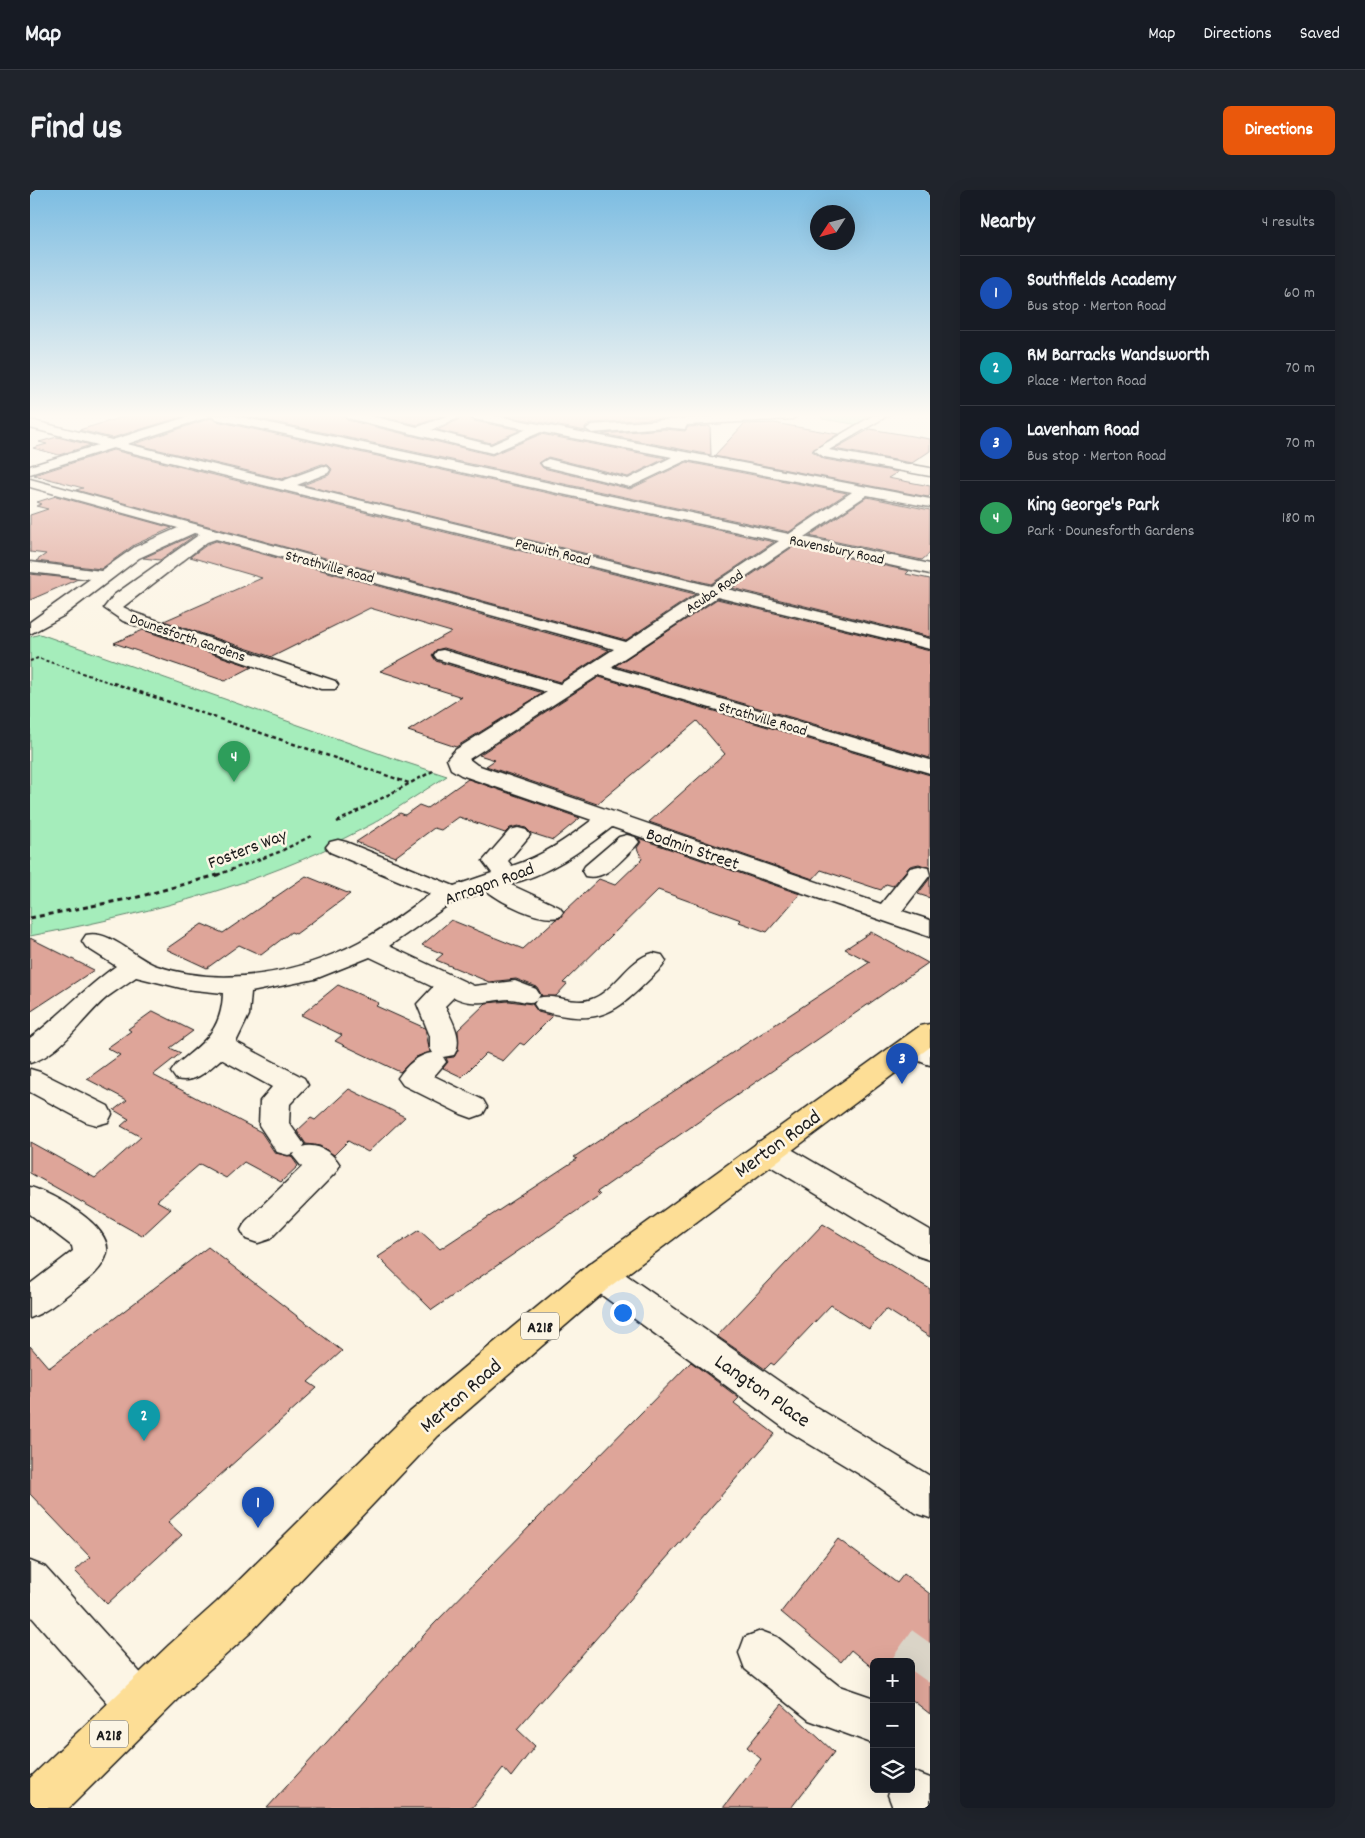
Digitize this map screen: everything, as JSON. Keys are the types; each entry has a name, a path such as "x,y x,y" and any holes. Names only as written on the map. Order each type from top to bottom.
{"main road":[{"name":"Merton Road","path":"34,1808 139,1705 233,1618 424,1424 600,1275 768,1150 924,1045"}],"street":[{"name":"Strathville Road","path":"60,491 630,648"},
{"name":"Penwith Road","path":"301,491 715,590 930,644"},
{"name":"Ravensbury Road","path":"563,491 930,569"},
{"name":"Acuba Road","path":"458,762 462,754 630,648 864,491"},
{"path":"868,491 930,503"},
{"path":"892,495 899,491"},
{"path":"30,629 65,607 151,545 193,528"},
{"name":"Dounesforth Gardens","path":"214,534 202,539 120,599 113,608 116,612 328,685"},
{"path":"30,567 106,576"},
{"path":"443,655 561,690"},
{"path":"444,676 470,663"},
{"name":"Strathville Road","path":"597,669 930,767"},
{"name":"Bodmin Street","path":"458,762 468,770 930,929"},
{"name":"Arragon Road","path":"95,941 134,966 170,979 203,984 237,985 280,981 344,961 370,947 442,898 500,880 539,865 581,839 608,819"},
{"path":"518,835 495,861 500,880 507,894 550,912"},
{"path":"335,836 453,894"},
{"path":"581,839 621,847 594,871"},
{"path":"887,913 919,873"},
{"path":"370,947 461,990 515,990 568,1011 588,1012 604,1005 653,961"},
{"path":"30,1053 60,1030 75,1012 98,991 134,966"},
{"path":"186,1072 220,1046 234,1022 238,1001 237,985"},
{"path":"461,990 432,1004 444,1036 438,1055 413,1078 472,1107"},
{"path":"220,1046 293,1085 274,1100 274,1125 298,1150 324,1165 258,1230"},
{"path":"30,1079 97,1114"},
{"path":"768,1150 930,1247"},
{"path":"30,1303 82,1265 90,1253 89,1240 48,1208 31,1200"},
{"name":"Langton Place","path":"600,1275 802,1419 883,1467 930,1499"},
{"path":"30,1582 139,1705"},
{"path":"761,1653 825,1704 870,1720"}],"path":[{"path":"30,661 38,658 409,783"},
{"path":"335,836 409,783 444,765 458,762"},
{"name":"Fosters Way","path":"30,918 163,891 241,866 314,834"}],"green space":[{"path":"40,634 447,776 374,823 337,842 339,843 265,875 188,900 109,920 30,936 30,637"}],"building":[{"path":"78,491 277,491 695,594 626,640"},
{"path":"326,491 537,491 774,542 711,584"},
{"path":"595,491 834,491 847,493 789,532"},
{"path":"894,491 930,491 928,497"},
{"path":"56,496 172,528 134,545 101,569 36,561 46,554 30,552 30,515 48,509 36,506 42,504 37,502"},
{"path":"867,497 930,510 930,553 922,560 809,536"},
{"path":"194,535 160,560 143,558"},
{"path":"216,541 609,650 560,682 444,648 436,650 432,655 436,661 543,693 456,747 408,731 462,697 380,671 451,632 370,608 272,657 164,621 262,578 190,557 208,544"},
{"path":"794,546 909,571 906,574 930,579 930,637 732,588"},
{"path":"30,574 78,579 30,600"},
{"path":"717,599 930,651 930,758 615,666"},
{"path":"143,630 252,667 225,681 114,643"},
{"path":"599,677 930,775 930,868 919,864 910,866 893,886 886,884 881,890 821,870 813,879 649,822 725,754 697,721 597,804 486,766 495,760 479,755"},
{"path":"468,779 580,818 553,840 531,833 526,828 518,826 510,828 505,833 459,817 441,830 434,828 395,857 356,842 400,813 405,815 419,805 427,808"},
{"path":"638,838 800,894 767,932 739,922 741,920 658,890 563,983 567,984 556,996 542,996 537,987 516,979 489,982 436,960 443,954 422,945 451,920 523,949 556,919 560,918 599,879 615,885 642,859 637,848 641,842"},
{"path":"306,876 350,894 296,934 291,932 261,955 239,945 207,968 166,949 202,924 223,933"},
{"path":"930,878 930,898 918,894"},
{"path":"871,932 928,963 597,1192 600,1195 432,1310 378,1257 419,1230 440,1249 577,1159 574,1157 870,962 845,949"},
{"path":"30,938 94,970 30,1012"},
{"path":"338,985 379,1003 376,1006 425,1028 430,1052 416,1057 400,1072 335,1041 342,1035 301,1015"},
{"path":"509,1001 532,1004 538,1012 553,1016 524,1045 520,1043 503,1061 486,1053 462,1077 443,1068 448,1062 446,1058 454,1057 458,1050 458,1030 486,1003"},
{"path":"153,1011 193,1031 170,1048 181,1053 153,1075 261,1132 275,1153 291,1156 298,1166 281,1182 244,1162 226,1178 200,1164 157,1201 171,1209 142,1236 30,1173 30,1142 95,1178 141,1137 121,1126 129,1119 114,1110 127,1100 87,1079 120,1055 107,1048 131,1031 128,1029"},
{"path":"349,1089 405,1117 368,1152 348,1141 334,1155 320,1146 306,1144 297,1131 311,1118 315,1120"},
{"path":"823,1224 930,1289 930,1337 886,1309 869,1329 831,1305 774,1365 771,1363 765,1369 717,1336"},
{"path":"208,1247 342,1351 308,1382 317,1388 168,1522 182,1535 107,1604 75,1571 90,1557 30,1494 30,1346 49,1368"},
{"path":"691,1362 739,1398 734,1403 775,1434 517,1729 535,1746 511,1777 503,1768 472,1808 267,1808 434,1624"},
{"path":"838,1539 897,1583 904,1574 930,1594 930,1714 915,1702 915,1658 870,1658 870,1666 851,1650 841,1662 781,1612"},
{"path":"782,1704 834,1752 791,1808 723,1808 761,1759 747,1747"}],"tunnel":[{"path":"915,1664 930,1643"}],"place":[{"name":"King George's Park","path":"234,782"},
{"name":"Lavenham Road","path":"902,1084"},
{"name":"RM Barracks Wandsworth","path":"144,1441"},
{"name":"Southfields Academy","path":"258,1528"}]}
